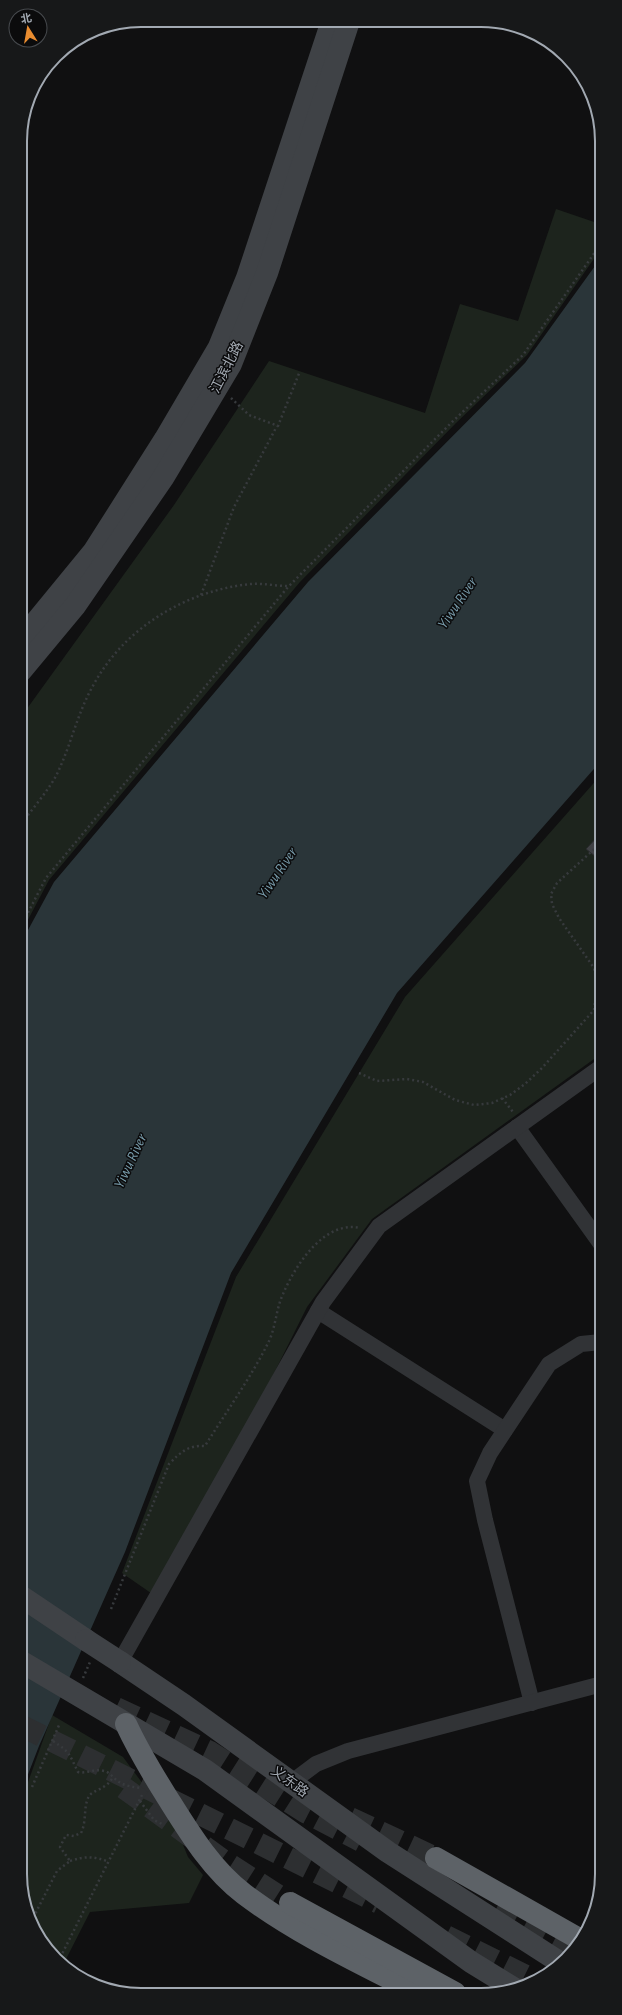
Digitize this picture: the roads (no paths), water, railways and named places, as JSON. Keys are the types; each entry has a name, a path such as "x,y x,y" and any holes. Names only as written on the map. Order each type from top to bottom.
{"highway":[{"path":"126,1724 138,1750 189,1832 217,1869 243,1894 295,1927 409,1988"},
{"path":"436,1858 576,1937"},
{"path":"290,1903 446,1988"}],"main road":[{"name":"江滨北路","path":"27,633 94,551 165,439 219,348 247,278 330,27"},
{"name":"江滨北路","path":"27,664 75,606 163,478 231,364 266,273 346,27"},
{"name":"义东路","path":"27,1599 184,1705 388,1852 556,1960"},
{"path":"27,1664 78,1688 126,1724 205,1770 471,1962 508,1985"}],"street":[{"path":"120,1662 318,1311 378,1226 595,1071"},
{"path":"517,1127 595,1236"},
{"path":"318,1311 505,1430"},
{"path":"532,1703 485,1520 477,1481 490,1453 549,1364 581,1344 595,1343"},
{"path":"292,1782 316,1764 348,1751 595,1686"}],"water":[{"name":"Yiwu River","path":"595,266 595,768 397,993 231,1273 125,1552 39,1746 27,1777 27,932 54,882 308,582 525,363"}],"tunnel":[{"path":"116,1708 210,1752 305,1812 361,1841"},
{"path":"27,1728 379,1903"},
{"path":"124,1788 224,1861 290,1903"},
{"path":"350,1818 436,1858"},
{"path":"495,1911 567,1949"},
{"path":"446,1936 529,1977"}]}
